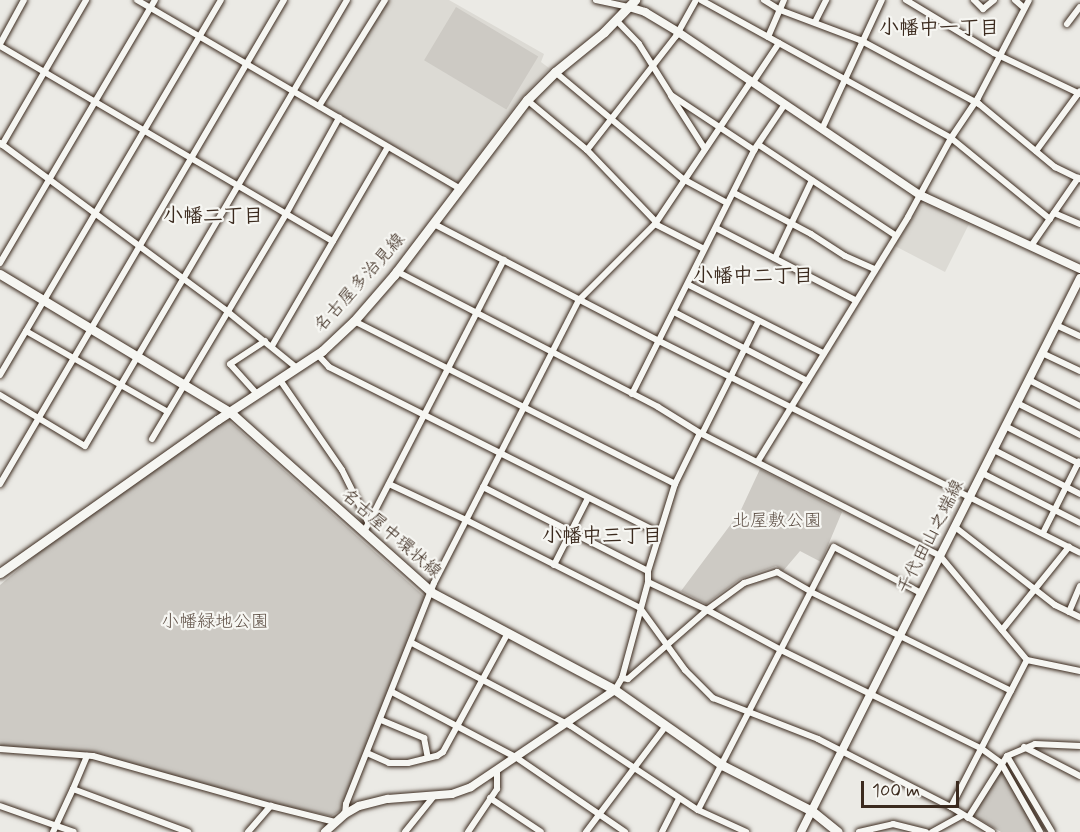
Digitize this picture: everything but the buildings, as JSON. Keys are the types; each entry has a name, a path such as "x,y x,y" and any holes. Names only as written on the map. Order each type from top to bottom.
{"main road":[{"name":"名古屋多治見線","path":"0,573 317,354 354,321 434,224 527,100 632,3"},
{"name":"名古屋中環状線","path":"0,274 230,412 367,528 431,592 615,690 722,765 812,811 838,832"}],"street":[{"path":"24,0 0,45 333,241"},
{"path":"86,0 46,73 1,145 228,312 297,368"},
{"path":"137,0 460,189"},
{"path":"0,263 155,0"},
{"path":"0,375 221,0"},
{"path":"0,483 284,0"},
{"path":"0,395 84,446 347,0"},
{"path":"319,106 385,0"},
{"path":"596,0 632,3 920,195 1080,269"},
{"path":"587,150 678,32 696,0"},
{"path":"701,0 951,138 1052,216 1080,224"},
{"path":"764,0 780,10 863,42 975,102 1055,167 1079,178 1031,246"},
{"path":"768,37 784,0"},
{"path":"815,22 826,0"},
{"path":"822,129 882,0"},
{"path":"906,0 916,2 999,56 1079,93 1036,151"},
{"path":"974,0 983,9 994,0"},
{"path":"1015,0 1023,7"},
{"path":"758,461 920,195 951,138 975,102 1023,7 1029,0"},
{"path":"1067,24 1080,7"},
{"path":"616,20 639,44 705,149"},
{"path":"345,814 346,804 393,692 431,592 550,353 579,300 656,223 683,179 779,43"},
{"path":"555,72 683,179 727,203"},
{"path":"671,95 813,180 895,235"},
{"path":"527,100 587,150 656,223 704,249"},
{"path":"632,394 689,285 727,203 757,147 785,104"},
{"path":"152,439 286,214 339,118"},
{"path":"272,346 388,147"},
{"path":"775,258 790,223 813,180"},
{"path":"734,193 845,256 874,269"},
{"path":"434,224 659,341 1080,553"},
{"path":"716,228 855,300"},
{"path":"367,528 504,260"},
{"path":"396,271 632,394 701,434 758,461 940,556 1027,660 1080,671"},
{"name":"千代田山之端線","path":"801,832 1080,278"},
{"path":"689,285 823,353"},
{"path":"674,312 807,381"},
{"path":"354,321 675,484"},
{"path":"325,832 345,814 359,806 388,799 434,796 471,788 615,690 622,678 648,582 648,571 675,484 732,377 758,322"},
{"path":"1056,325 1080,336"},
{"path":"26,331 168,412"},
{"path":"257,394 230,364 265,341"},
{"path":"1042,353 1080,371"},
{"path":"317,354 329,367 659,533"},
{"path":"280,380 342,470 367,528"},
{"path":"1029,380 1080,406"},
{"path":"1017,403 1080,435"},
{"path":"1005,426 1079,462 1043,533"},
{"path":"994,450 1080,494"},
{"path":"982,473 1080,523"},
{"path":"389,484 466,520 640,608 697,685 712,698 818,739 951,807 988,831"},
{"path":"483,487 648,571"},
{"path":"554,565 588,498"},
{"path":"955,527 1035,589 1080,617"},
{"path":"698,810 834,547 921,593"},
{"path":"1002,630 1069,547"},
{"path":"622,678 628,679 707,610 744,583 777,572 811,592 1011,691"},
{"path":"648,582 982,749 1001,763 1040,832"},
{"path":"1069,612 1080,586"},
{"path":"367,753 389,763 408,763 443,752 508,633"},
{"path":"412,643 566,724 698,810 732,829 746,832"},
{"path":"951,807 1027,660"},
{"path":"393,692 517,758 625,832"},
{"path":"381,720 424,738 428,758"},
{"path":"586,832 666,726"},
{"path":"932,832 966,816 1001,763 1007,756 1024,746 1035,744 1080,746"},
{"path":"1024,746 1080,776"},
{"path":"0,749 87,756 335,822"},
{"path":"53,832 87,756"},
{"path":"1007,756 1052,832"},
{"path":"468,832 497,789 497,772"},
{"path":"73,789 188,832"},
{"path":"405,832 434,796"},
{"path":"490,798 541,832"},
{"path":"662,832 679,798"},
{"path":"0,806 57,824 74,832"},
{"path":"248,832 271,806"},
{"path":"859,832 893,824 926,832"}],"shaded area":[{"path":"389,0 449,0 544,54 541,62 549,68 518,102 459,182 453,181 325,105 325,100"},
{"path":"927,204 969,224 945,272 895,246 921,205"}],"green space":[{"path":"456,7 538,56 506,110 424,60"},
{"name":"小幡緑地公園","path":"227,419 427,599 340,811 331,816 255,800 91,753 0,746 0,585 57,537"},
{"name":"北屋敷公園","path":"760,469 842,512 821,562 800,551 783,571 776,566 740,579 706,604 681,591 740,512"},
{"path":"1000,769 1003,770 1038,832 1001,832 972,815"}],"waterway":[{"path":"1005,764 1046,832"}],"district":[{"name":"小幡中一丁目","path":"939,28"},
{"name":"小幡二丁目","path":"213,216"},
{"name":"小幡中二丁目","path":"753,276"},
{"name":"小幡中三丁目","path":"602,536"}]}
